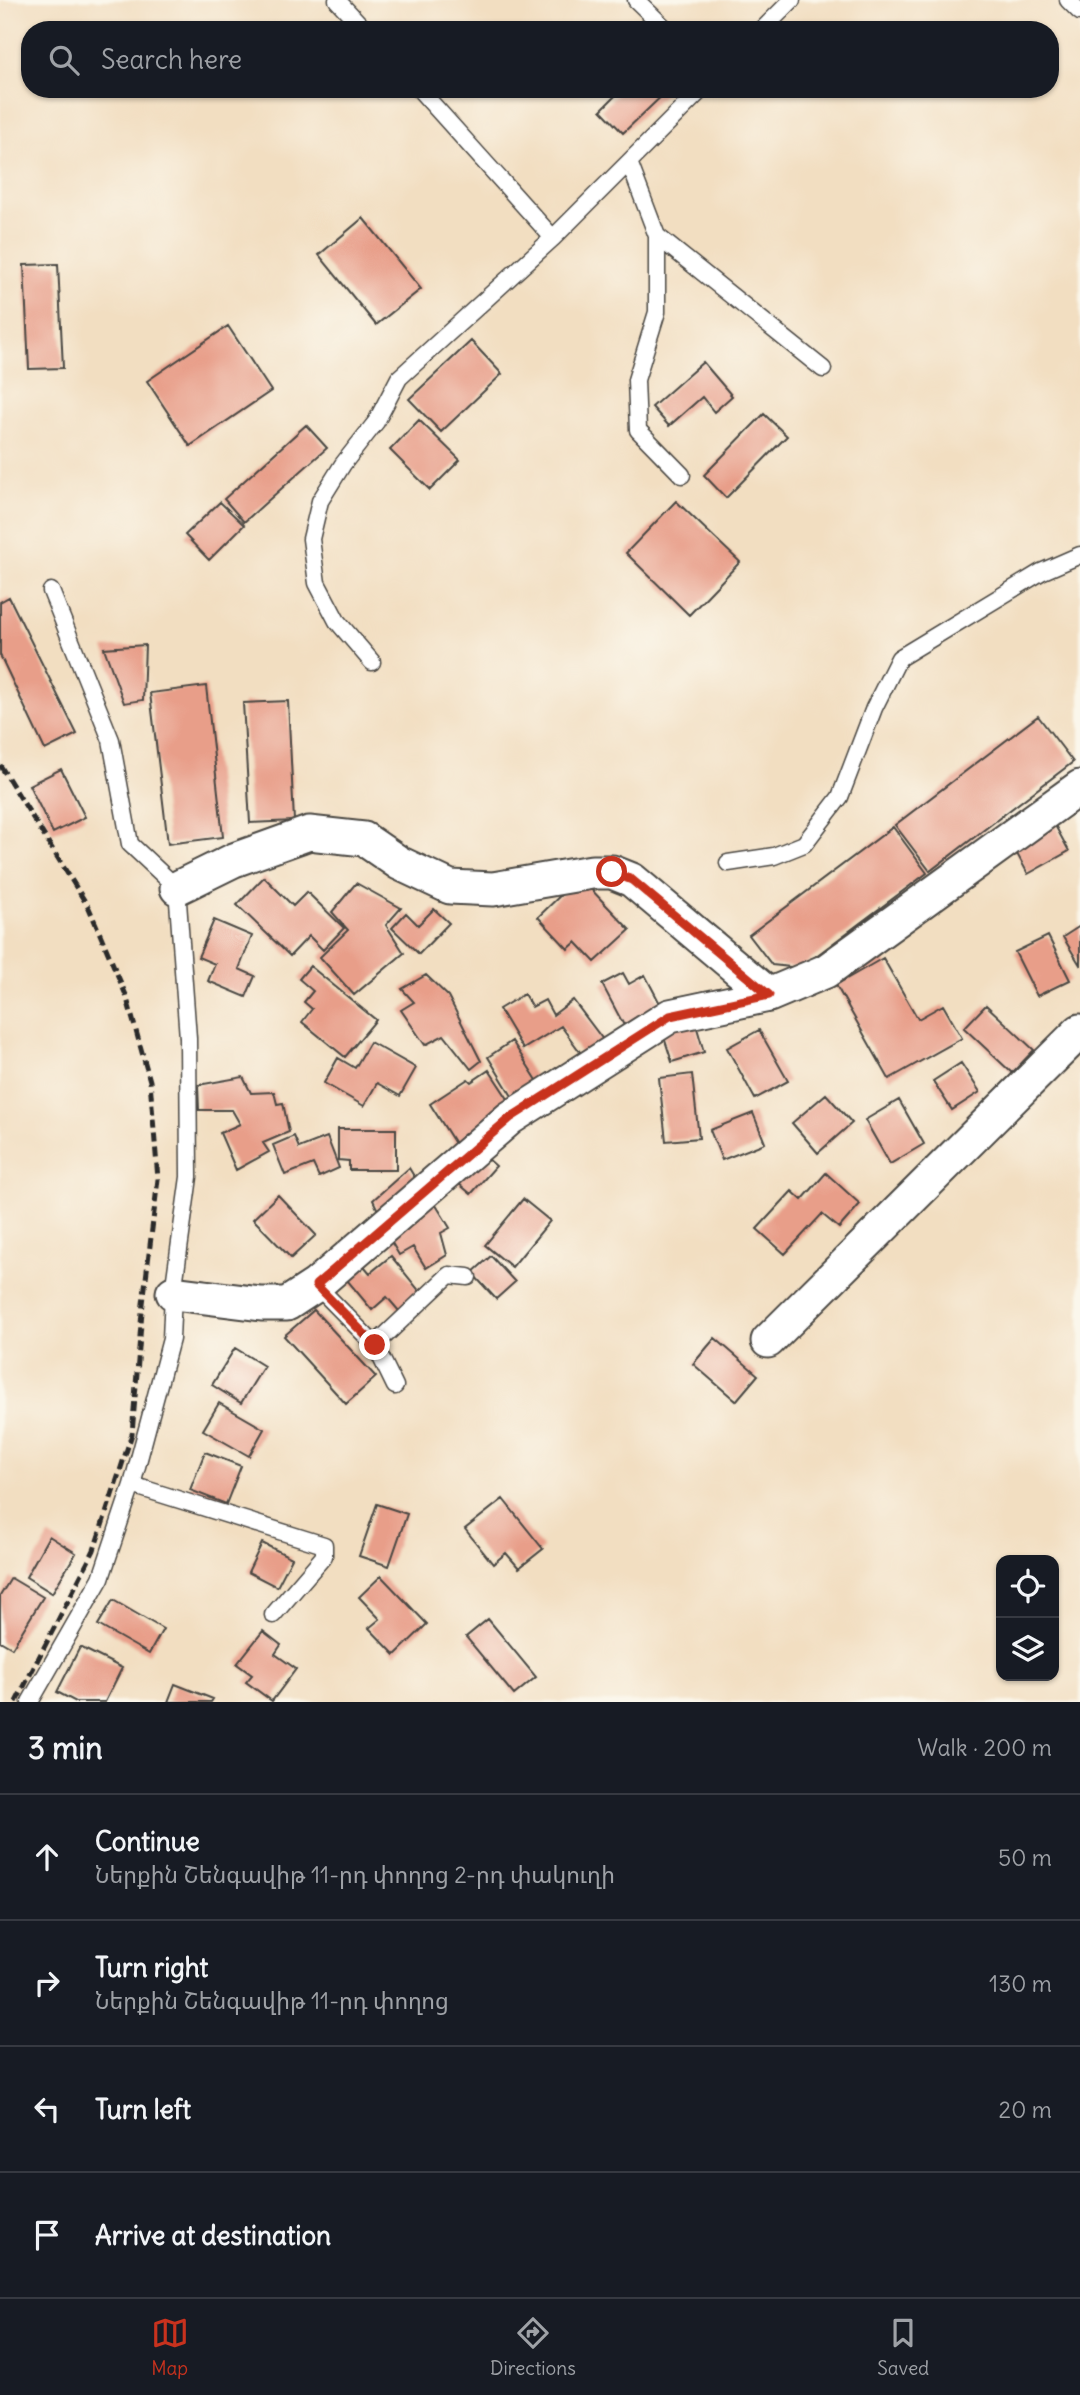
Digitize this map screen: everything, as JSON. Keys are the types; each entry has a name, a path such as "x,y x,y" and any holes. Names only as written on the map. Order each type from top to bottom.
{"street":[{"path":"173,1293 261,1304 287,1304 316,1285 510,1118 532,1103 670,1016 769,995 826,971 1080,787"},
{"path":"177,888 233,860 309,833 364,839 399,863 450,887 493,889 592,872 612,872 632,880 769,995"},
{"path":"768,1341 1080,1031"}],"lane":[{"path":"337,0 357,21"},
{"path":"636,0 658,21"},
{"path":"771,21 792,0"},
{"path":"1068,0 1080,12"},
{"path":"427,98 553,238"},
{"path":"372,662 337,621 317,583 310,539 320,501 343,464 376,422 399,378 553,238 693,98"},
{"path":"629,162 657,236 657,312 636,380 638,430 682,475"},
{"path":"657,236 822,369"},
{"path":"728,863 774,856 804,844 840,797 874,708 899,658 1041,572 1080,555"},
{"path":"30,1702 101,1578 132,1485 171,1339 173,1293 189,1177 188,1038 177,888 130,844 111,740 51,591"},
{"path":"375,1345 449,1275 467,1277"},
{"path":"316,1285 375,1345 396,1386"},
{"path":"132,1485 324,1545 324,1556 273,1615"}],"building":[{"path":"613,98 660,98 623,133 601,110"},
{"path":"363,218 421,289 376,325 319,255"},
{"path":"58,264 63,368 29,369 24,265"},
{"path":"228,326 271,391 190,446 147,381"},
{"path":"471,341 502,374 441,432 409,399"},
{"path":"703,362 732,396 714,412 702,397 669,426 652,407"},
{"path":"764,414 787,436 726,498 704,475"},
{"path":"419,420 460,460 430,490 390,450"},
{"path":"306,425 327,448 244,522 224,499"},
{"path":"676,501 740,562 689,615 626,553"},
{"path":"220,502 244,525 209,560 185,535"},
{"path":"9,597 77,734 45,750 0,655 0,602"},
{"path":"145,645 143,700 124,703 104,648"},
{"path":"206,686 223,837 168,844 150,693"},
{"path":"288,701 294,821 250,823 243,703"},
{"path":"1038,716 1073,762 930,871 895,825"},
{"path":"61,769 85,817 53,833 29,785"},
{"path":"1051,818 1069,851 1028,874 1010,841"},
{"path":"893,827 927,873 800,968 772,965 749,935"},
{"path":"264,877 293,906 307,892 344,928 323,950 309,936 290,956 237,905"},
{"path":"356,883 401,908 386,925 404,953 354,995 320,957 348,930 332,912"},
{"path":"586,884 630,930 595,962 576,942 568,949 538,917 565,891"},
{"path":"434,909 449,923 419,954 392,928 406,913 418,925"},
{"path":"214,920 252,936 239,969 255,976 246,997 208,981 215,964 198,957"},
{"path":"1080,926 1080,965 1063,937"},
{"path":"1048,936 1070,980 1037,996 1015,952"},
{"path":"883,958 918,1019 943,1005 962,1038 889,1079 836,985"},
{"path":"310,966 376,1020 345,1057 302,1022 312,1009 304,1002 313,991 299,979"},
{"path":"623,973 629,984 645,975 665,1013 628,1033 602,984"},
{"path":"426,975 448,996 481,1061 471,1069 444,1035 425,1045 401,1010 414,1002 402,989"},
{"path":"524,994 532,1007 545,1000 553,1015 573,1000 607,1045 586,1060 561,1026 523,1049 499,1009"},
{"path":"986,1005 1034,1050 1012,1073 964,1028"},
{"path":"695,1021 704,1052 672,1062 662,1031"},
{"path":"759,1030 788,1081 755,1099 727,1048"},
{"path":"512,1041 540,1085 515,1101 488,1057"},
{"path":"370,1042 416,1068 400,1096 377,1083 364,1106 324,1083 338,1058 355,1068"},
{"path":"961,1063 980,1092 952,1110 933,1081"},
{"path":"489,1070 514,1108 456,1145 430,1104 468,1079 471,1082"},
{"path":"692,1074 699,1138 666,1141 659,1078"},
{"path":"243,1077 251,1093 274,1092 277,1104 283,1103 289,1132 263,1143 269,1152 236,1170 220,1133 240,1124 232,1110 199,1110 198,1085"},
{"path":"826,1094 852,1123 818,1153 792,1123"},
{"path":"899,1100 924,1144 890,1164 865,1120"},
{"path":"753,1113 765,1143 722,1160 710,1130"},
{"path":"338,1129 396,1129 396,1170 349,1170 349,1161 338,1160"},
{"path":"294,1136 299,1148 327,1137 339,1168 319,1177 313,1164 285,1175 273,1145"},
{"path":"477,1149 496,1166 471,1194 452,1178"},
{"path":"409,1168 420,1186 381,1217 373,1200"},
{"path":"826,1173 860,1204 839,1228 822,1214 785,1254 757,1229 792,1191 802,1200"},
{"path":"278,1195 316,1235 291,1258 253,1219"},
{"path":"523,1199 550,1221 512,1267 485,1245"},
{"path":"434,1202 450,1228 441,1233 447,1255 426,1268 413,1247 399,1255 385,1231"},
{"path":"391,1256 421,1293 399,1311 387,1297 372,1310 342,1274 359,1260 370,1273"},
{"path":"491,1256 515,1282 496,1299 472,1273"},
{"path":"314,1310 376,1377 346,1404 284,1336"},
{"path":"715,1338 758,1375 736,1401 693,1364"},
{"path":"235,1348 264,1366 241,1403 212,1385"},
{"path":"219,1403 264,1429 249,1456 203,1430"},
{"path":"205,1452 241,1466 226,1504 190,1490"},
{"path":"503,1499 543,1549 519,1568 506,1553 493,1564 465,1529"},
{"path":"377,1504 407,1514 389,1566 359,1556"},
{"path":"49,1536 76,1553 52,1593 26,1577"},
{"path":"262,1543 292,1558 277,1587 248,1572"},
{"path":"381,1576 427,1624 395,1655 369,1628 380,1619 359,1597"},
{"path":"11,1578 43,1597 12,1648 0,1641 0,1596"},
{"path":"113,1600 163,1629 149,1654 98,1625"},
{"path":"488,1619 536,1677 514,1695 466,1637"},
{"path":"263,1631 281,1645 275,1654 296,1669 272,1701 246,1682 252,1675 237,1664"},
{"path":"80,1647 122,1668 105,1702 76,1702 57,1692"},
{"path":"175,1684 213,1699 211,1702 168,1702"}],"railway":[{"path":"0,765 89,908 126,995 150,1081 158,1179 142,1312 132,1434 94,1550 16,1702"}],"route":[{"path":"375,1345 316,1285 510,1118 670,1016 769,995 632,880 612,872"}]}
